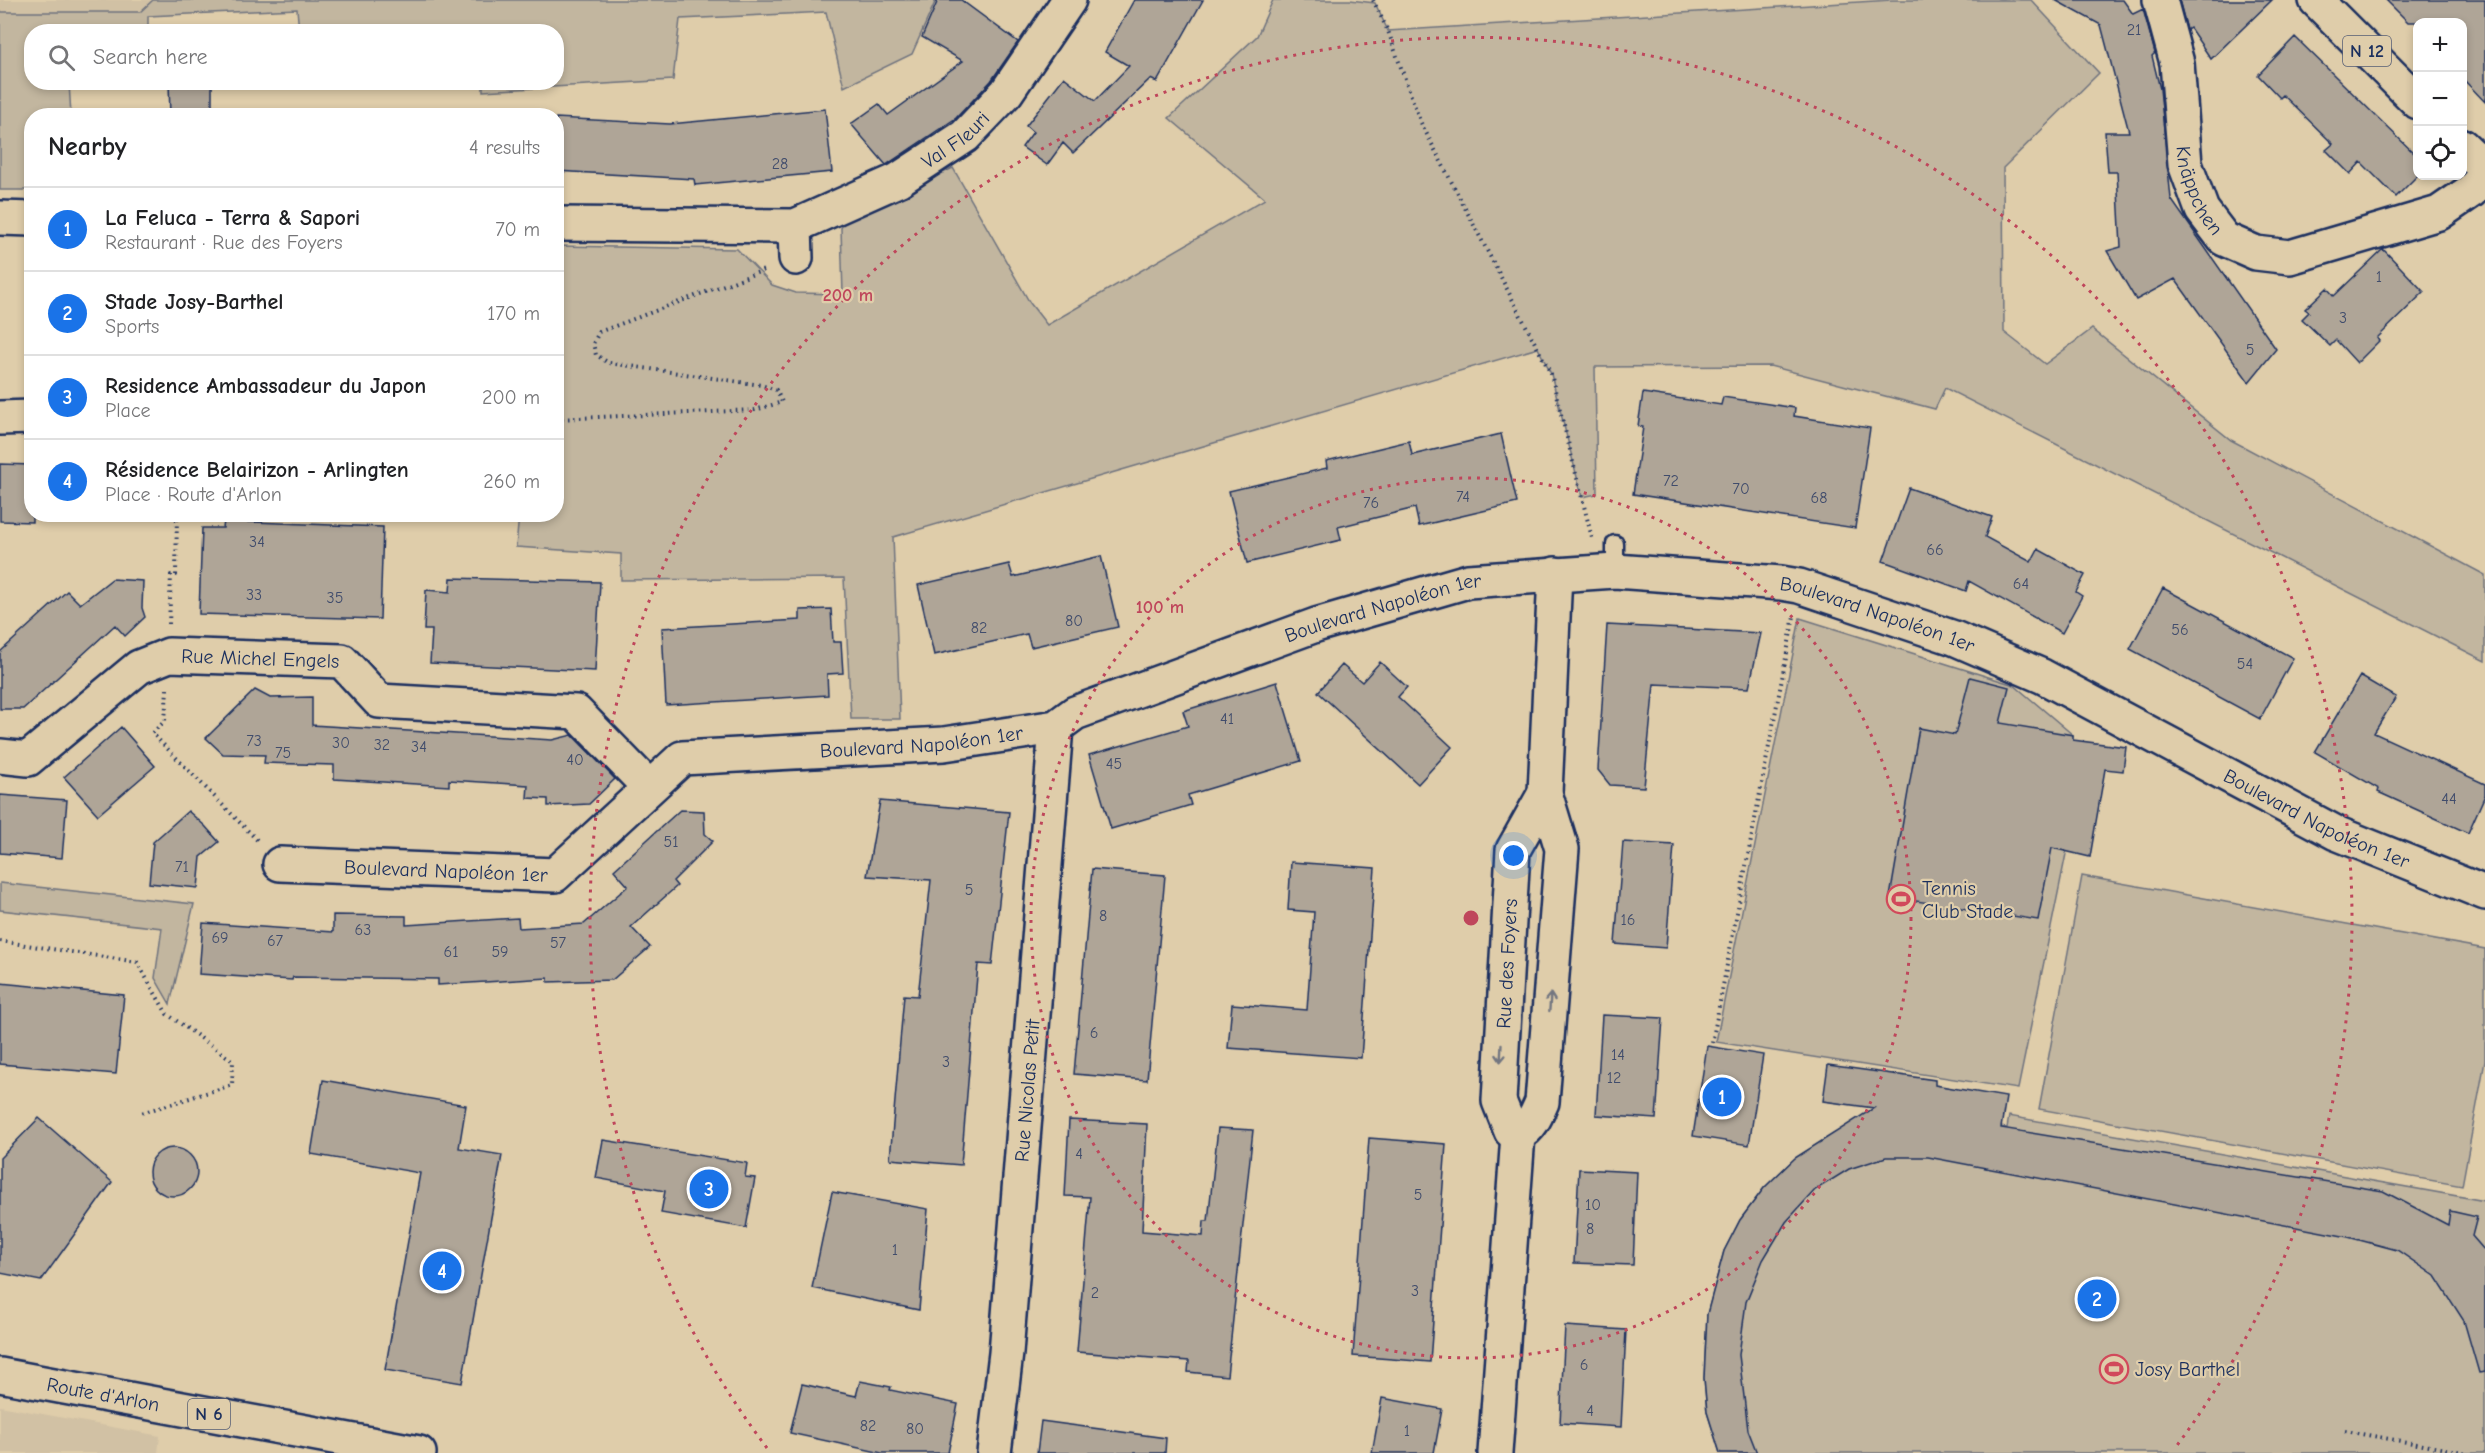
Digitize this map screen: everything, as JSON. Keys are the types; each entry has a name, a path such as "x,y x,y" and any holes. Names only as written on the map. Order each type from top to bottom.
{"street":[{"name":"Val Fleuri","path":"564,224 795,226 898,180 965,136 1006,93 1069,0"},
{"name":"Knäppchen","path":"2160,0 2177,63 2185,164 2202,210 2223,239 2256,253 2290,257 2439,213 2471,191 2485,176"},
{"name":"N 12","path":"2316,0 2413,97"},
{"path":"2467,150 2485,168"},
{"path":"0,218 24,219"},
{"path":"795,226 796,258"},
{"path":"0,418 24,417"},
{"name":"Boulevard Napoléon 1er","path":"280,864 555,875 682,758 944,744 1056,727 1075,713 1316,624 1468,581 1555,574 1615,557 1799,586 1954,638 2042,676 2336,832 2485,893"},
{"name":"Rue des Foyers","path":"1545,793 1513,849 1499,1101 1508,1125 1518,1135 1526,1131 1542,1102 1562,849 1545,793 1555,574"},
{"name":"Rue Michel Engels","path":"0,756 28,759 138,667 169,655 342,661 379,701 576,712 649,787"},
{"name":"Rue Nicolas Petit","path":"994,1453 1006,1353 1056,727"},
{"path":"1495,1453 1518,1135"},
{"name":"Route d'Arlon","path":"0,1375 419,1453"}],"path":[{"path":"1373,0 1388,31 1420,121 1551,374 1592,542"},
{"path":"564,419 755,410 782,402 776,390 761,385 609,363 596,355 593,344 598,332 796,258"},
{"path":"177,522 176,575 171,575 165,721 152,733 280,864"},
{"path":"1712,1043 1799,586"},
{"path":"0,941 137,962 166,1014 233,1061 232,1085 141,1113"},
{"path":"2345,1431 2468,1453"}],"shaded area":[{"path":"0,0 153,0 140,12 0,12"},
{"path":"153,0 936,0 912,54 844,87 826,12 680,19 673,80 564,86 564,24 298,24 297,9 148,16 148,24 24,24 24,90 69,90 71,108 24,108 24,190 0,190 0,12 140,12"},
{"path":"1273,0 1350,0 1375,3 1388,31 1891,0 2031,0 2099,73 2003,168 2004,332 2045,364 2092,329 2231,440 2485,575 2485,661 1945,388 1935,409 1770,366 1595,367 1597,494 1582,497 1551,374 1538,348 893,537 900,719 851,719 844,578 621,580 621,554 516,547 518,522 564,522 564,246 737,249 772,285 796,293 843,294 841,228 846,219 953,168 1030,303 1047,325 1265,199 1169,118 1257,36"},
{"name":"Tennis Club Stade","path":"1800,618 2014,685 2073,735 2070,754 2086,756 2018,1089 1716,1042"},
{"path":"2082,876 2485,949 2485,1061 2462,1186 2039,1109"},
{"path":"0,883 194,904 170,1004 155,978 162,928 0,910"},
{"path":"1901,1116 1931,1116 2007,1128 2009,1116 2485,1201 2485,1453 1720,1453 1707,1412 1704,1378 1707,1314 1724,1251 1740,1220 1764,1188 1795,1158 1835,1133"},
{"path":"0,1406 160,1436 158,1453 0,1453"}],"building":[{"path":"938,0 961,0 1018,42 991,81 956,118 886,165 851,124 879,104 888,115 963,61 922,37"},
{"path":"1134,0 1203,0 1157,82 1150,79 1073,153 1063,143 1047,165 1022,147 1033,132 1026,126 1064,77 1095,101 1129,66 1105,52"},
{"path":"2055,0 2123,0 2133,14 2143,9 2155,53 2152,56 2160,89 2171,199 2276,349 2249,382 2175,279 2136,300 2107,251 2121,247 2117,172 2108,172 2105,132 2129,132 2101,25"},
{"path":"2179,0 2272,0 2211,59 2190,28 2187,30"},
{"path":"2386,0 2485,0 2485,102 2467,83 2467,18 2413,18 2413,22 2408,22"},
{"path":"2295,37 2413,152 2413,180 2396,197 2361,162 2350,174 2326,150 2333,144 2283,95 2280,98 2258,75"},
{"path":"169,90 212,90 212,108 170,108"},
{"path":"825,109 832,172 695,185 694,179 564,171 564,118 670,124"},
{"path":"2383,249 2424,292 2377,338 2379,341 2357,363 2336,340 2330,346 2302,319 2309,312 2305,309 2327,288 2334,296"},
{"path":"1643,393 1721,405 1723,397 1795,408 1794,416 1870,428 1855,528 1633,494 1643,427 1638,426"},
{"path":"1501,434 1517,503 1419,526 1415,508 1338,527 1341,540 1247,563 1229,491 1327,468 1326,461 1409,441 1412,455"},
{"path":"0,464 24,465 24,522 0,521"},
{"path":"1909,488 1992,517 1985,537 2031,562 2038,549 2085,575 2076,592 2082,596 2062,633 1969,581 1966,591 1883,561"},
{"path":"224,522 383,527 380,619 199,614 202,528 223,528"},
{"path":"1101,556 1118,627 1031,647 1027,634 934,655 918,585 1009,564 1013,577"},
{"path":"451,578 600,582 595,671 430,663 432,630 424,630 426,590 450,592"},
{"path":"112,579 143,581 142,608 145,617 125,636 115,625 23,709 0,709 0,652 67,591 80,604"},
{"path":"2163,588 2293,658 2260,719 2130,649"},
{"path":"831,609 833,642 841,642 843,673 827,674 828,695 666,705 662,628 800,620 800,610"},
{"path":"1607,625 1761,633 1749,688 1654,684 1644,787 1610,785 1598,770"},
{"path":"1380,662 1407,687 1398,697 1452,747 1418,784 1318,692 1342,665 1362,682"},
{"path":"2360,676 2396,697 2374,733 2485,784 2485,795 2468,833 2378,792 2379,789 2315,752"},
{"path":"1970,677 2009,687 2000,723 2073,735 2073,740 2126,747 2123,771 2105,769 2090,857 2052,848 2038,920 1890,897 1919,728 1955,735"},
{"path":"1277,682 1301,761 1188,795 1191,805 1111,829 1089,755 1188,726 1183,711"},
{"path":"255,690 270,698 312,697 312,725 552,740 572,735 615,779 589,804 548,806 548,799 527,798 528,785 449,780 449,786 334,779 334,765 264,763 265,755 223,754 206,738"},
{"path":"121,727 155,766 98,815 64,777"},
{"path":"0,795 67,800 62,858 0,853"},
{"path":"880,801 1009,812 992,965 978,964 961,1165 890,1159 904,995 918,996 931,880 867,876"},
{"path":"680,810 704,811 705,834 713,841 673,881 677,886 631,927 650,947 612,980 548,982 548,978 438,985 438,979 293,977 292,980 199,974 203,923 333,932 333,915 406,916 406,925 518,918 519,928 584,924 628,886 614,870"},
{"path":"188,811 219,842 201,857 198,888 149,883 153,842"},
{"path":"1623,842 1674,845 1666,948 1615,944"},
{"path":"1291,862 1375,868 1361,1058 1228,1048 1232,1004 1307,1010 1314,912 1288,910"},
{"path":"1092,869 1165,875 1147,1080 1074,1074"},
{"path":"0,983 124,995 116,1074 0,1064"},
{"path":"1602,1015 1663,1018 1656,1119 1596,1115"},
{"path":"1707,1046 1763,1055 1749,1145 1693,1136"},
{"path":"1828,1065 1935,1080 1935,1085 2006,1097 2001,1128 2383,1191 2448,1225 2450,1211 2477,1217 2472,1236 2485,1251 2485,1372 2479,1373 2464,1321 2435,1276 2397,1250 2348,1237 1928,1157 1886,1157 1849,1169 1815,1190 1786,1222 1763,1260 1746,1302 1739,1355 1748,1430 1757,1453 1720,1453 1707,1412 1704,1378 1707,1314 1724,1251 1740,1220 1764,1188 1795,1158 1874,1108 1823,1101"},
{"path":"323,1080 466,1105 459,1148 502,1155 462,1383 385,1370 420,1173 311,1154"},
{"path":"39,1118 112,1182 41,1281 0,1273 0,1158"},
{"path":"1069,1120 1147,1124 1142,1231 1203,1236 1204,1221 1208,1221 1218,1128 1253,1130 1227,1376 1188,1372 1189,1361 1077,1352 1090,1197 1065,1196"},
{"path":"1369,1138 1446,1144 1430,1362 1353,1356"},
{"path":"603,1140 747,1163 745,1177 755,1178 746,1228 661,1213 665,1191 596,1178"},
{"path":"168,1148 178,1148 190,1155 197,1167 197,1177 190,1189 178,1196 168,1196 153,1185 149,1177 149,1167 160,1152"},
{"path":"1579,1169 1637,1172 1633,1265 1574,1263"},
{"path":"832,1192 928,1209 919,1310 812,1288"},
{"path":"1565,1326 1626,1330 1621,1427 1560,1423"},
{"path":"860,1381 891,1387 890,1390 958,1404 948,1453 882,1453 790,1433 802,1384 856,1396"},
{"path":"1382,1398 1442,1409 1434,1453 1372,1453"},
{"path":"1041,1421 1166,1438 1165,1453 1037,1453"}],"place":[{"name":"Tennis Club Stade","path":"1901,899"},
{"name":"La Feluca - Terra & Sapori","path":"1722,1097"},
{"name":"Residence Ambassadeur du Japon","path":"709,1189"},
{"name":"Résidence Belairizon - Arlingten","path":"442,1271"},
{"name":"Stade Josy-Barthel","path":"2097,1299"},
{"name":"Josy Barthel","path":"2114,1369"}]}
